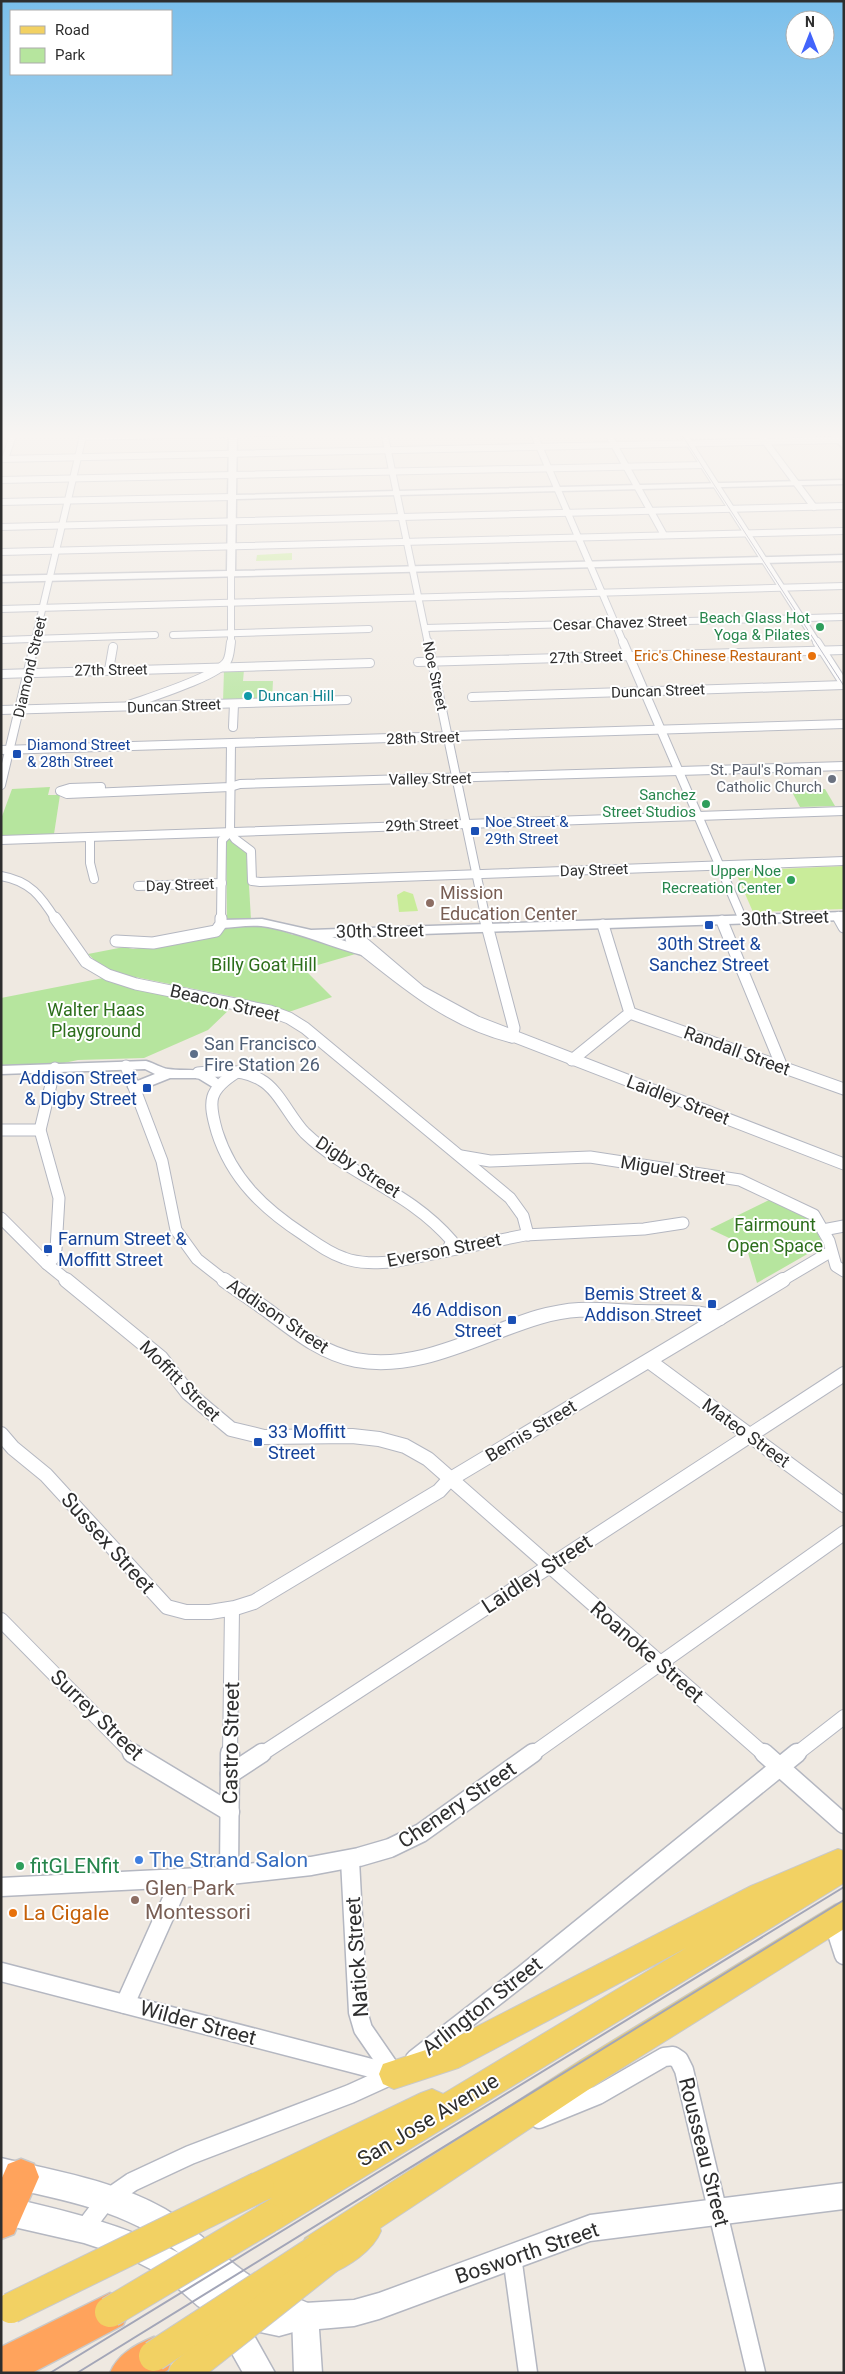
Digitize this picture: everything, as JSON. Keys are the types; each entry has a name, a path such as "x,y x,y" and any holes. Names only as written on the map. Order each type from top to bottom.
{"highway":[{"path":"3,2214 11,2174"},
{"path":"1,2368 110,2312"}],"main road":[{"path":"394,2074 447,2058 761,1895 844,1859"},
{"name":"San Jose Avenue","path":"12,2373 844,1868"},
{"path":"147,2369 322,2254 479,2142 839,1917"},
{"path":"1,2312 107,2263 259,2187 416,2112 601,2014"},
{"name":"Bosworth Street","path":"11,2174 124,2205 154,2218 184,2238 238,2284 263,2299 305,2316"},
{"name":"Bosworth Street","path":"3,2214 84,2229 135,2246 158,2256 193,2281 208,2296 236,2310 263,2320 279,2321 305,2316"},
{"path":"208,2296 230,2325 260,2373"}],"street":[{"name":"Diamond Street","path":"1,784 6,750 20,711 59,543"},
{"path":"120,708 221,667 229,658 231,543"},
{"path":"1,552 372,543"},
{"name":"Noe Street","path":"406,543 426,628 447,736 489,929 514,1028 512,1037"},
{"path":"580,543 743,920"},
{"path":"753,543 844,684"},
{"path":"1,579 844,558"},
{"path":"1,608 844,586"},
{"name":"Cesar Chavez Street","path":"426,628 844,616"},
{"path":"172,635 369,630"},
{"path":"1,640 155,635"},
{"path":"47,638 67,641 120,639"},
{"path":"109,670 113,647"},
{"name":"27th Street","path":"418,662 844,650"},
{"name":"27th Street","path":"1,674 370,664 366,662 324,665"},
{"name":"Duncan Street","path":"472,697 844,684"},
{"name":"Duncan Street","path":"1,710 20,711 347,700"},
{"path":"233,727 234,704"},
{"name":"28th Street","path":"6,750 844,724"},
{"path":"221,924 222,840 230,832 232,744"},
{"name":"Valley Street","path":"101,787 70,788 60,791 67,794 230,787 240,784 844,766"},
{"name":"29th Street","path":"1,840 844,811"},
{"name":"Day Street","path":"230,832 235,839 251,851 252,881 844,861"},
{"path":"90,837 90,863 94,879"},
{"name":"Beacon Street","path":"1,876 17,878 26,883 53,914 78,952 96,970 124,980 270,1011 289,1018 392,1098 510,1198 524,1216 528,1235"},
{"name":"Day Street","path":"138,886 222,883"},
{"name":"30th Street","path":"116,942 133,945 216,931 221,924 254,922 276,924 296,932 311,934 356,931 489,929 743,920 842,920"},
{"path":"722,921 782,1067"},
{"path":"572,1060 630,1013 603,925"},
{"name":"Laidley Street","path":"512,1037 496,1035 476,1027 418,995 351,939 352,934 356,931 362,935 360,940 420,991 477,1022 844,1164"},
{"path":"311,934 366,952"},
{"name":"Randall Street","path":"630,1013 844,1089"},
{"name":"Digby Street","path":"126,1066 146,1065 170,1073 198,1073 212,1070 237,1072 263,1081 270,1086 293,1121 322,1148 418,1206 450,1246"},
{"path":"1,1070 126,1066"},
{"name":"Addison Street","path":"126,1066 165,1170 170,1215 180,1238 209,1268 327,1351 365,1361 409,1360 554,1314 580,1308 643,1312 685,1311 706,1313 720,1318"},
{"path":"47,1264 53,1259 56,1249 59,1198 40,1130 55,1068"},
{"path":"198,1073 208,1077 216,1085 237,1072"},
{"path":"135,1087 170,1073"},
{"name":"Everson Street","path":"216,1085 209,1106 221,1140 242,1184 276,1218 337,1255 353,1261 371,1263 398,1261 450,1246 470,1245 528,1235 658,1228 683,1224"},
{"path":"1,1130 40,1130"},
{"name":"Miguel Street","path":"460,1156 490,1161 590,1157 740,1180 814,1215 829,1241 830,1252 836,1266 844,1271"},
{"name":"Moffitt Street","path":"1,1218 47,1264 161,1358 188,1393 231,1428 264,1437 352,1436 392,1441 428,1460 449,1480"},
{"path":"823,1230 844,1226"},
{"name":"Bemis Street","path":"232,1609 254,1602 439,1490 449,1480 830,1252"},
{"name":"Mateo Street","path":"649,1361 844,1504"},
{"name":"Laidley Street","path":"230,1774 844,1374"},
{"name":"Sussex Street","path":"1,1434 13,1448 46,1475 166,1607 187,1612 232,1609"},
{"name":"Roanoke Street","path":"449,1480 844,1824"},
{"name":"Chenery Street","path":"1,1887 229,1876 350,1860 387,1850 421,1833 844,1533"},
{"name":"Castro Street","path":"229,1876 232,1609"},
{"name":"Surrey Street","path":"1,1620 137,1758 230,1812"},
{"name":"Arlington Street","path":"84,2229 106,2200 132,2182 190,2155 350,2094 394,2074 511,1986 778,1767 844,1718"},
{"name":"Natick Street","path":"350,1860 358,2012 363,2029 394,2074"},
{"path":"125,2004 182,1879"},
{"path":"839,1917 844,1955"},
{"name":"Wilder Street","path":"1,1972 394,2074"},
{"name":"Rousseau Street","path":"479,2142 598,2095 660,2059 672,2056 679,2060 684,2070 756,2373"},
{"name":"Bosworth Street","path":"305,2316 354,2313 590,2228 844,2196"},
{"path":"512,2256 528,2373"},
{"path":"305,2316 308,2373"}],"green space":[{"path":"292,553 292,560 256,561 257,555"},
{"path":"224,670 244,670 243,681 273,681 272,700 223,702"},
{"path":"50,787 48,795 60,795 54,834 1,836 1,819 12,789"},
{"path":"825,789 835,806 800,807 791,790"},
{"path":"230,838 247,851 251,920 227,921 226,842"},
{"name":"Upper Noe Recreation Center","path":"844,866 844,909 753,912 735,871"},
{"path":"404,891 413,894 418,911 399,912 397,895"},
{"name":"Billy Goat Hill","path":"253,925 273,927 293,935 311,934 340,948 359,953 304,969 332,997 286,1013 239,998 130,976 102,967 88,954 124,947 133,949 220,934 224,927"},
{"name":"Walter Haas Playground","path":"103,978 232,1007 208,1030 144,1058 78,1060 54,1065 1,1067 1,998"},
{"name":"Fairmount Open Space","path":"771,1199 810,1216 823,1245 757,1283 746,1246 710,1229"}],"tram line":[{"path":"752,543 844,686"},
{"path":"50,2373 844,1887"},
{"path":"77,2373 844,1900"}],"place":[{"name":"Beach Glass Hot Yoga & Pilates","path":"820,627"},
{"name":"Eric's Chinese Restaurant","path":"812,656"},
{"name":"Duncan Hill","path":"248,696"},
{"name":"Diamond Street & 28th Street","path":"17,754"},
{"name":"St. Paul's Roman Catholic Church","path":"832,779"},
{"name":"Sanchez Street Studios","path":"706,804"},
{"name":"Noe Street & 29th Street","path":"475,831"},
{"name":"Upper Noe Recreation Center","path":"791,880"},
{"name":"Mission Education Center","path":"430,903"},
{"name":"30th Street & Sanchez Street","path":"709,925"},
{"name":"San Francisco Fire Station 26","path":"194,1054"},
{"name":"Addison Street & Digby Street","path":"147,1088"},
{"name":"Farnum Street & Moffitt Street","path":"48,1249"},
{"name":"Bemis Street & Addison Street","path":"712,1304"},
{"name":"46 Addison Street","path":"512,1320"},
{"name":"33 Moffitt Street","path":"258,1442"},
{"name":"The Strand Salon","path":"139,1860"},
{"name":"fitGLENfit","path":"20,1866"},
{"name":"Glen Park Montessori","path":"135,1900"},
{"name":"La Cigale","path":"13,1913"}]}
